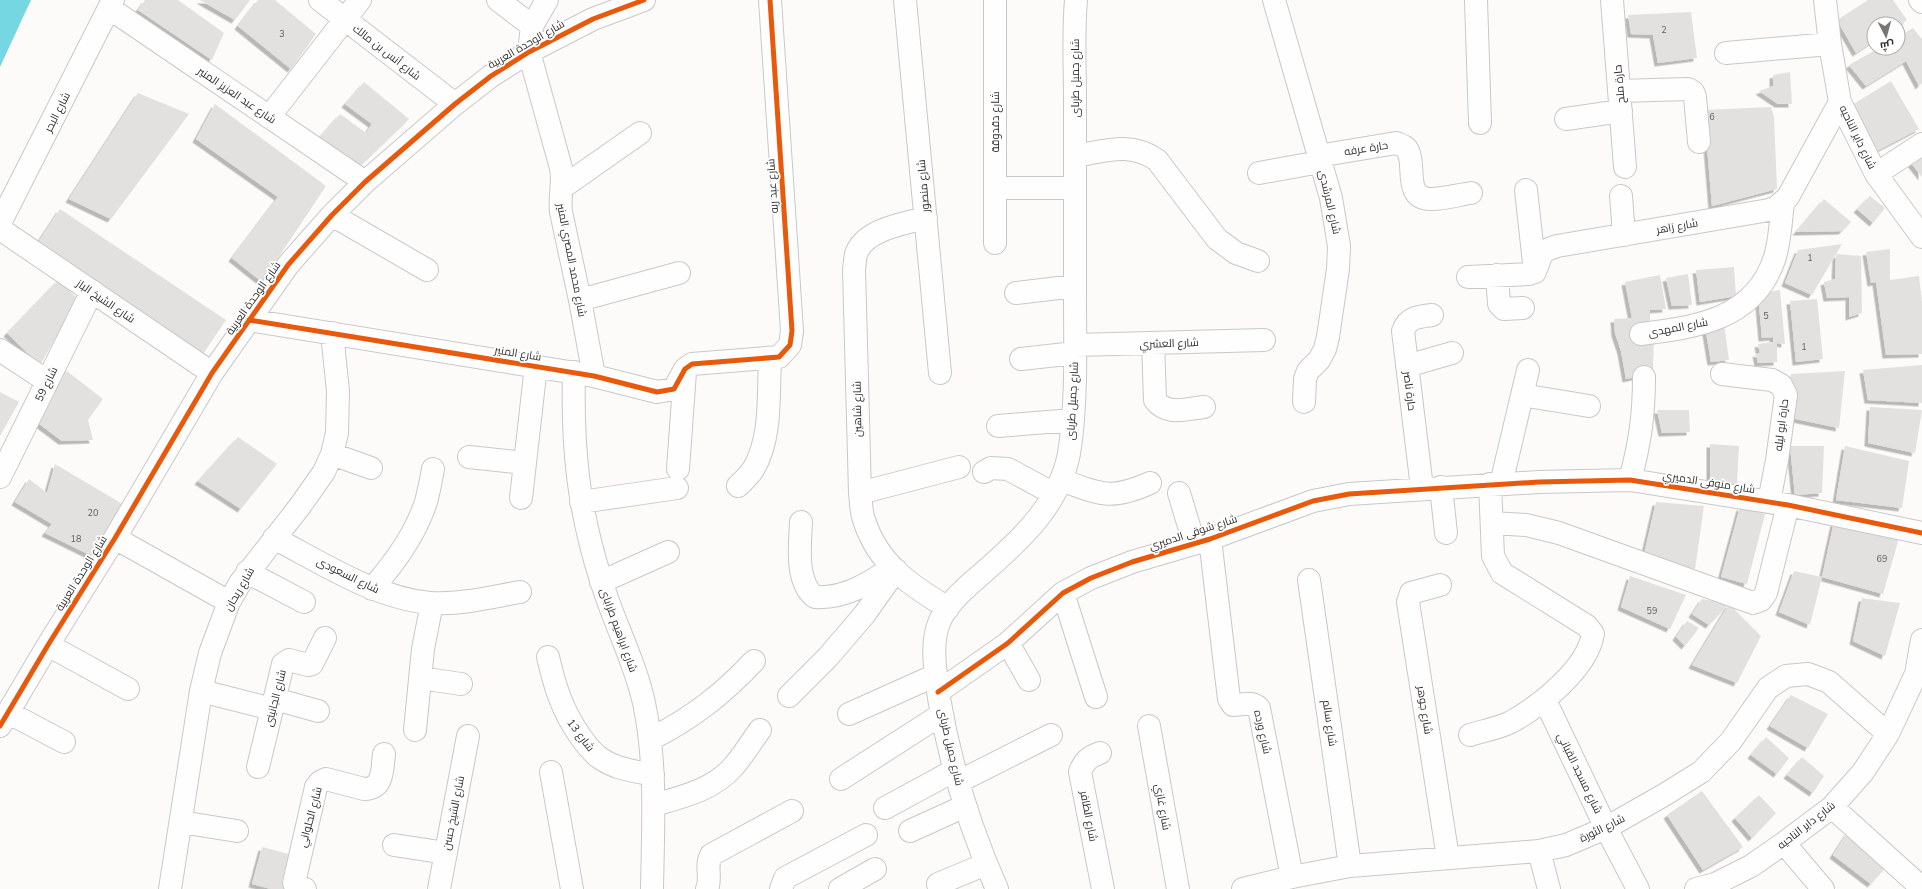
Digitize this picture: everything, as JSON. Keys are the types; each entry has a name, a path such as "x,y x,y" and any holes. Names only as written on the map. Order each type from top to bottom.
{"street":[{"name":"شارع أنس بن مالك","path":"320,0 455,104"},
{"path":"269,117 360,0"},
{"path":"498,0 532,26"},
{"path":"529,52 532,26 546,0"},
{"name":"شارع الوحدة العربية","path":"4,720 48,645 115,538 212,373 288,265 332,215 365,182 455,104 491,76 529,52 593,19 644,0"},
{"name":"شارع عبد ربه","path":"770,0 792,331 790,345 780,357 770,359"},
{"name":"شارع منصور","path":"905,0 940,373"},
{"name":"شارع دقدوقة","path":"995,0 995,243"},
{"name":"شارع جميل طرباى","path":"997,889 986,864 965,806 957,776 942,714 937,684 936,641 938,624 960,593 1013,547 1036,522 1057,487 1069,451 1073,420 1075,349 1076,0"},
{"name":"شارع المرشدى","path":"1274,0 1336,223 1339,246 1338,269 1327,343 1319,360 1308,372 1305,379 1304,402"},
{"path":"1476,0 1480,124"},
{"name":"حارة ملح","path":"1612,0 1625,167"},
{"name":"شارع داير الناحيه","path":"1825,0 1830,44 1840,102 1876,174 1922,237"},
{"name":"شارع عبد العزيز المنير","path":"111,4 269,117 365,182"},
{"name":"شارع البحر","path":"0,223 111,4"},
{"path":"1726,53 1830,44"},
{"name":"شارع محمد المصري المنير","path":"529,52 561,168 563,187 560,212 580,300 584,374"},
{"path":"1566,118 1620,101 1688,89 1693,92 1695,97 1699,142"},
{"name":"شارع زاهر","path":"1535,272 1541,255 1551,248 1769,210 1783,202 1788,197 1840,102"},
{"path":"563,187 640,133"},
{"name":"حارة عرفه","path":"1319,159 1396,143 1404,146 1409,152 1412,184 1415,192 1422,197 1430,199 1471,193"},
{"path":"1876,174 1922,144"},
{"path":"1075,156 1121,148 1146,152 1157,160 1217,239 1236,253 1258,262"},
{"path":"1259,173 1319,159"},
{"path":"995,188 1075,188"},
{"path":"1468,277 1529,274 1535,272 1526,190"},
{"path":"1621,196 1624,235"},
{"name":"شارع المهدى","path":"1641,334 1696,326 1722,317 1746,302 1764,281 1775,257 1783,202"},
{"path":"332,215 427,270"},
{"name":"شارع شاهين","path":"926,218 899,224 880,232 866,240 857,252 854,269 860,492 864,520 886,562 919,590 948,608"},
{"name":"شارع الشيخ الباز","path":"0,229 212,373"},
{"path":"580,300 679,273"},
{"path":"1497,275 1499,304 1504,308 1523,308"},
{"path":"1016,292 1075,286"},
{"name":"شارع 59","path":"0,477 92,291"},
{"name":"حارة ناصر","path":"1432,315 1411,318 1403,331 1407,366 1432,487 1446,533"},
{"name":"شارع المنير","path":"249,320 584,374 657,392 665,392 674,389 685,369"},
{"name":"شارع ريحان","path":"170,889 201,691 210,653 229,602 247,572 316,484 324,472 332,454 337,433 338,391 332,333"},
{"name":"شارع العشري","path":"1021,359 1075,349 1153,343 1264,340"},
{"path":"1153,343 1155,400 1160,407 1169,411 1204,407"},
{"path":"0,350 47,381"},
{"path":"1407,366 1452,353"},
{"path":"581,502 678,479 685,369 692,364 700,362 770,359 767,424 764,448 754,469 738,486"},
{"path":"521,498 536,366"},
{"path":"1470,735 1510,722 1545,700 1574,670 1591,644 1593,634 1587,626 1502,573 1493,556 1492,523 1496,484 1528,370"},
{"name":"شارع ابراهيم طراباى","path":"584,374 573,415 575,459 581,502 590,543 601,582 644,701 651,739 654,805 652,889"},
{"name":"حارة ابو ليله","path":"1722,374 1772,380 1781,386 1786,395 1777,460 1779,503"},
{"path":"1630,480 1639,446 1644,412 1644,377"},
{"path":"1522,395 1589,406"},
{"path":"998,426 1073,420"},
{"path":"332,454 371,468"},
{"path":"470,456 525,463"},
{"path":"860,492 959,467"},
{"path":"984,472 991,468 1000,467 1057,487 1098,494 1122,493 1134,490 1150,483"},
{"path":"372,589 395,563 413,533 426,502 433,468"},
{"name":"شارع منوفى الدميري","path":"1496,484 1630,480 1779,503 1922,533"},
{"name":"شارع شوقى الدميري","path":"849,714 937,684 1008,643 1063,594 1091,578 1132,562 1202,541 1313,502 1349,494 1432,487 1496,484"},
{"path":"1179,493 1202,541"},
{"path":"1492,523 1526,525 1559,533 1753,602 1761,600 1766,592 1779,503"},
{"path":"801,522 800,561 802,574 807,589 815,597 847,593 871,583 894,569"},
{"path":"115,538 229,602"},
{"name":"شارع السعودى","path":"274,538 372,589 412,601 432,603 473,600 520,592"},
{"name":"شارع ورده","path":"1202,541 1229,699 1233,704 1251,704 1256,705 1259,708 1292,877"},
{"path":"601,582 668,552"},
{"path":"789,696 828,657 864,615 894,569"},
{"path":"247,572 304,602"},
{"name":"شارع سالم","path":"1310,580 1350,866"},
{"name":"شارع جوهر","path":"1440,585 1411,593 1408,602 1448,858"},
{"path":"1063,594 1096,697"},
{"path":"415,730 420,678 432,603"},
{"name":"شارع الجانينى","path":"258,767 283,664 289,660 308,665 312,664 325,638"},
{"name":"شارع داير الناحيه","path":"1709,887 1751,866 1784,843 1832,807 1863,772 1888,734 1919,676 1922,640"},
{"path":"1008,643 1028,680"},
{"path":"48,645 128,689"},
{"name":"شارع 13","path":"548,657 555,688 565,712 586,744 600,758 617,767 653,775"},
{"path":"651,739 680,724 707,705 732,684 754,661"},
{"name":"شارع الثورة","path":"1243,889 1292,877 1350,866 1539,851 1566,845 1606,828 1701,772 1731,741 1768,688 1786,676 1808,674 1828,682 1888,734"},
{"path":"420,678 461,684"},
{"path":"201,691 318,712"},
{"name":"شارع مسجد القباني","path":"1545,700 1606,828 1638,889"},
{"path":"840,779 942,714"},
{"path":"4,720 64,742"},
{"name":"شارع غازي","path":"1149,726 1178,889"},
{"path":"654,805 686,796 719,780 733,768 760,730"},
{"path":"885,808 1051,735"},
{"name":"شارع الشيخ حسن","path":"439,889 468,736"},
{"name":"شارع الظافر","path":"1100,753 1092,756 1084,762 1080,772 1103,889"},
{"name":"شارع الحلواني","path":"305,889 297,888 294,883 316,787 320,782 326,780 364,789 371,789 377,786 380,780 384,754"},
{"path":"551,772 572,889"},
{"path":"910,831 965,806"},
{"path":"1832,807 1922,888"},
{"path":"707,889 710,882 708,860 711,855 792,811"},
{"path":"181,822 237,831"},
{"path":"781,889 785,878 866,835"},
{"path":"1784,843 1824,889"},
{"path":"394,845 446,852"},
{"path":"1539,851 1549,889"},
{"path":"938,884 986,864"},
{"path":"840,889 874,869"}],"water":[{"path":"0,0 31,0 0,67"}],"building":[{"path":"145,0 178,0 224,33 212,60 138,10"},
{"path":"200,0 250,0 235,20"},
{"path":"258,0 275,0 316,34 291,69 238,26"},
{"path":"1868,0 1893,0 1904,16 1866,16 1866,46 1856,53 1837,20"},
{"path":"1691,12 1697,58 1658,63 1653,35 1631,34 1628,15"},
{"path":"1913,28 1922,39 1922,83 1919,86 1906,61 1866,86 1849,65 1866,55 1906,56 1906,32"},
{"path":"1790,72 1792,104 1778,104 1759,91 1773,86 1773,75"},
{"path":"1891,81 1919,129 1871,154 1847,108"},
{"path":"364,82 409,119 358,168 318,139 340,114 366,133 372,124 345,104"},
{"path":"138,93 189,114 111,219 69,199"},
{"path":"215,104 326,186 262,282 232,258 278,197 196,139"},
{"path":"1771,107 1774,117 1777,189 1712,206 1704,110"},
{"path":"1922,157 1922,177 1911,163"},
{"path":"1870,196 1885,208 1873,223 1857,209"},
{"path":"1824,199 1851,222 1842,231 1796,232"},
{"path":"60,209 226,320 203,354 37,244"},
{"path":"1842,244 1812,295 1785,283 1798,250"},
{"path":"1890,249 1890,280 1919,276 1922,303 1922,354 1886,355 1876,282 1871,283 1866,252"},
{"path":"1836,254 1861,256 1862,313 1849,317 1849,297 1827,298 1824,282 1835,279"},
{"path":"1734,267 1736,296 1700,302 1696,270"},
{"path":"1688,274 1692,305 1672,306 1666,278"},
{"path":"1660,275 1666,309 1650,310 1650,327 1654,335 1653,373 1626,379 1621,351 1615,333 1614,319 1632,318 1625,282"},
{"path":"58,280 78,299 40,365 7,333"},
{"path":"1780,290 1785,344 1777,343 1777,362 1758,363 1756,353 1760,354 1758,344 1773,342 1773,337 1762,338 1758,293"},
{"path":"1817,299 1823,359 1796,362 1790,301"},
{"path":"1724,323 1729,360 1711,362 1705,326"},
{"path":"1922,365 1922,403 1868,400 1863,370"},
{"path":"64,369 103,399 88,420 93,440 62,441 38,423"},
{"path":"1845,371 1839,428 1791,418 1791,374"},
{"path":"0,392 19,402 0,436"},
{"path":"1870,407 1922,410 1915,453 1868,443"},
{"path":"1657,410 1689,410 1690,432 1662,433"},
{"path":"238,437 277,464 241,509 198,481"},
{"path":"1710,444 1739,446 1737,484 1710,481"},
{"path":"1790,446 1824,446 1822,493 1795,495"},
{"path":"1845,446 1909,461 1902,508 1836,500"},
{"path":"55,464 124,505 92,556 45,533 52,524 15,502 29,479 47,493"},
{"path":"1656,502 1704,506 1695,569 1644,554"},
{"path":"1740,507 1765,514 1747,584 1721,577"},
{"path":"1834,522 1899,538 1883,594 1822,577"},
{"path":"1794,571 1822,577 1810,625 1779,612"},
{"path":"1630,576 1686,595 1670,629 1621,607"},
{"path":"1862,598 1900,603 1885,656 1853,641"},
{"path":"1702,599 1729,604 1709,625 1692,614"},
{"path":"1729,604 1761,636 1737,683 1692,665"},
{"path":"1687,621 1699,628 1685,646 1676,637"},
{"path":"1791,695 1828,714 1808,748 1770,726"},
{"path":"1766,737 1789,758 1777,774 1751,755"},
{"path":"1802,757 1824,776 1813,793 1787,775"},
{"path":"1702,791 1743,847 1703,870 1667,815"},
{"path":"1759,795 1776,813 1752,838 1735,818"},
{"path":"1848,832 1887,866 1871,884 1833,855"},
{"path":"262,847 289,854 282,881 311,889 271,889 252,884"}],"cycle path":[{"path":"0,726 48,645 115,538 212,373 288,265 332,215 365,182 455,104 491,76 529,52 593,19 644,0"},
{"path":"249,320 594,376 657,392 674,389 685,369 692,364 779,357 790,345 792,331 770,0"},
{"path":"938,692 1008,643 1063,593 1091,578 1132,562 1210,539 1313,501 1349,494 1539,482 1630,480 1788,505 1922,533"}]}
